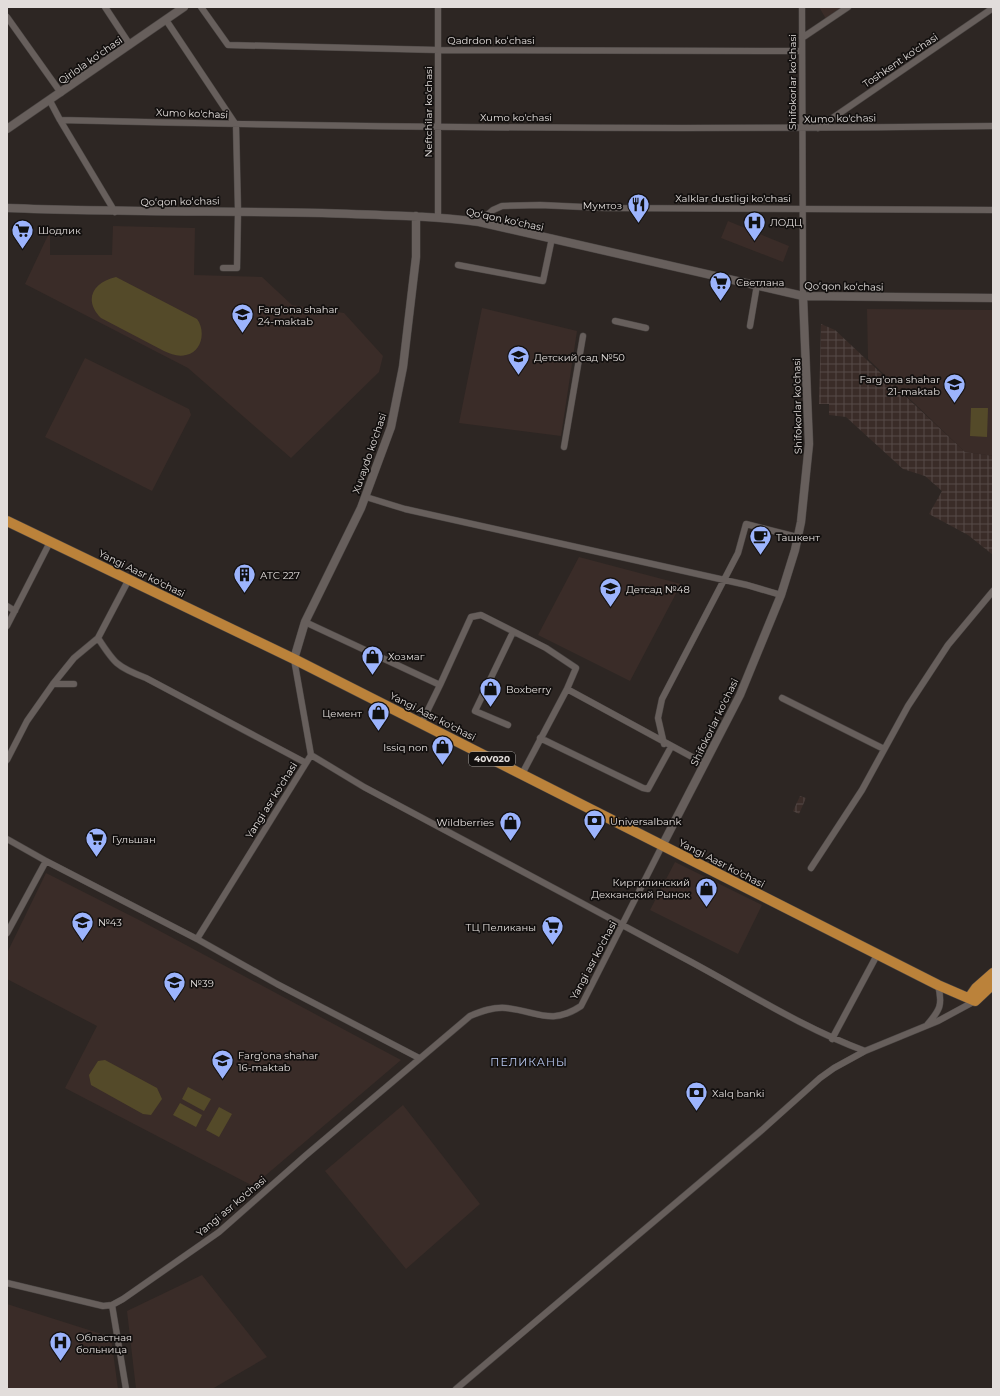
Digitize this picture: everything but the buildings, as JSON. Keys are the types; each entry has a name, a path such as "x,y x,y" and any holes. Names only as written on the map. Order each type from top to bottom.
{"main road":[{"name":"Yangi Aasr ko'chasi","path":"7,521 294,659 938,985 975,995"},
{"path":"975,995 993,972"},
{"path":"975,995 993,984"}],"street":[{"path":"105,7 130,44"},
{"name":"Qirlola koʻchasi","path":"7,129 50,101 184,7"},
{"name":"Qadrdon koʻchasi","path":"201,7 228,44 438,50 801,51"},
{"name":"Neftchilar ko'chasi","path":"438,7 438,217"},
{"name":"Shifokorlar ko'chasi","path":"662,846 740,695 781,595 801,522 809,444 802,208 802,7"},
{"path":"802,38 848,7"},
{"name":"Toshkent ko'chasi","path":"818,128 993,8"},
{"path":"7,17 61,93"},
{"path":"166,20 236,125 238,211 237,268 223,268"},
{"path":"50,101 115,212"},
{"name":"Xumo ko'chasi","path":"60,120 236,125 437,127 802,129 993,126"},
{"name":"Xalklar dustligi ko'chasi","path":"479,222 487,213 502,206 540,205 606,208 993,210"},
{"name":"Qoʻqon koʻchasi","path":"7,208 115,212 238,211 438,217 479,222 804,296 993,298"},
{"name":"Xuvaydo ko'chasi","path":"294,659 305,622 366,497 391,427 402,367 416,257 416,216"},
{"path":"458,264 542,281 552,238"},
{"path":"750,326 757,285"},
{"path":"615,322 646,328"},
{"path":"564,447 584,336"},
{"path":"366,497 405,509 781,595"},
{"path":"664,744 658,718 662,699 738,553 746,524 797,537"},
{"path":"7,626 50,542"},
{"path":"7,760 27,721 53,684 74,658 98,638 129,579"},
{"path":"811,868 862,790 908,706 948,645 993,591"},
{"path":"7,606 15,611"},
{"path":"421,724 471,617 482,615 546,648 576,668 567,689 522,774"},
{"path":"305,622 440,685"},
{"path":"508,725 475,711 513,632"},
{"path":"98,638 115,663 123,670 146,678 306,763"},
{"path":"294,659 311,755 364,787 623,925 832,1039 865,1051"},
{"path":"53,684 74,684"},
{"path":"567,689 664,744 705,764"},
{"path":"782,698 884,749"},
{"path":"540,738 643,788 648,789 670,747"},
{"name":"Yangi asr ko'chasi","path":"197,939 311,755"},
{"path":"7,839 419,1058"},
{"name":"Yangi asr ko'chasi","path":"112,1305 159,1275 219,1232 310,1151 470,1016 482,1011 506,1008 554,1018 572,1013 581,1006 662,846"},
{"path":"7,933 46,861"},
{"path":"832,1039 877,955"},
{"path":"926,1026 939,1010 941,1002 938,985"},
{"path":"456,1389 762,1130 820,1078 834,1068 865,1051 951,1015 975,995"},
{"path":"7,1283 103,1306 112,1305 126,1389"}],"shaded area":[{"path":"819,7 844,7 826,19"},
{"name":"ЛОДЦ","path":"728,221 789,246 783,262 721,238"},
{"name":"Farg'ona shahar 24-maktab","path":"113,226 195,228 194,275 262,277 292,305 344,313 383,356 379,372 291,458 188,368 25,284 50,231 50,255 112,255"},
{"path":"116,277 197,319 200,324 202,335 196,350 180,356 172,354 101,318 93,305 93,293 96,287 101,283"},
{"name":"Детский сад №50","path":"482,308 577,331 561,436 459,423"},
{"name":"Farg'ona shahar 21-maktab","path":"867,309 993,310 993,456 965,452 868,359"},
{"path":"821,324 835,330 965,452 993,456 993,555 968,535 929,514 942,491 925,476 903,469 846,417 829,415 829,404 819,404"},
{"path":"85,358 189,409 191,415 152,491 45,437"},
{"path":"971,408 988,408 987,437 970,436"},
{"name":"Детсад №48","path":"579,557 681,584 630,681 538,635"},
{"path":"800,796 806,798 799,814 793,811"},
{"name":"Киргилинский Дехканский Рынок","path":"675,862 762,905 738,954 650,910"},
{"path":"46,873 143,922 401,1060 253,1186 65,1088 97,1026 7,979 7,953"},
{"path":"105,1060 157,1088 162,1099 151,1115 143,1114 91,1085 89,1075 98,1061"},
{"path":"188,1087 211,1099 204,1111 182,1099"},
{"path":"180,1103 202,1115 196,1127 173,1115"},
{"path":"403,1105 480,1204 406,1269 325,1171"},
{"path":"219,1107 232,1114 219,1137 206,1130"},
{"path":"202,1275 267,1357 212,1389 136,1389 127,1311"},
{"name":"Областная больница","path":"7,1304 111,1337 118,1389 7,1389"}],"place":[{"name":"Mумтоз","path":"638,224"},
{"name":"ЛОДЦ","path":"755,242"},
{"name":"Шодлик","path":"23,250"},
{"name":"Светлана","path":"720,302"},
{"name":"Farg'ona shahar 24-maktab","path":"243,334"},
{"name":"Детский сад №50","path":"519,376"},
{"name":"Farg'ona shahar 21-maktab","path":"955,404"},
{"name":"Ташкент","path":"761,556"},
{"name":"АТС 227","path":"244,594"},
{"name":"Детсад №48","path":"610,608"},
{"name":"Хозмаг","path":"373,676"},
{"name":"Boxberry","path":"491,708"},
{"name":"Цемент","path":"378,732"},
{"name":"Issiq non","path":"443,766"},
{"name":"Universalbank","path":"594,840"},
{"name":"Wildberries","path":"510,842"},
{"name":"Гульшан","path":"97,858"},
{"name":"Киргилинский Дехканский Рынок","path":"706,908"},
{"name":"№43","path":"83,942"},
{"name":"ТЦ Пеликаны","path":"552,946"},
{"name":"№39","path":"175,1002"},
{"name":"Farg'ona shahar 16-maktab","path":"223,1080"},
{"name":"Xalq banki","path":"697,1112"},
{"name":"Областная больница","path":"61,1362"}],"district":[{"name":"ПЕЛИКАНЫ","path":"529,1062"}]}
